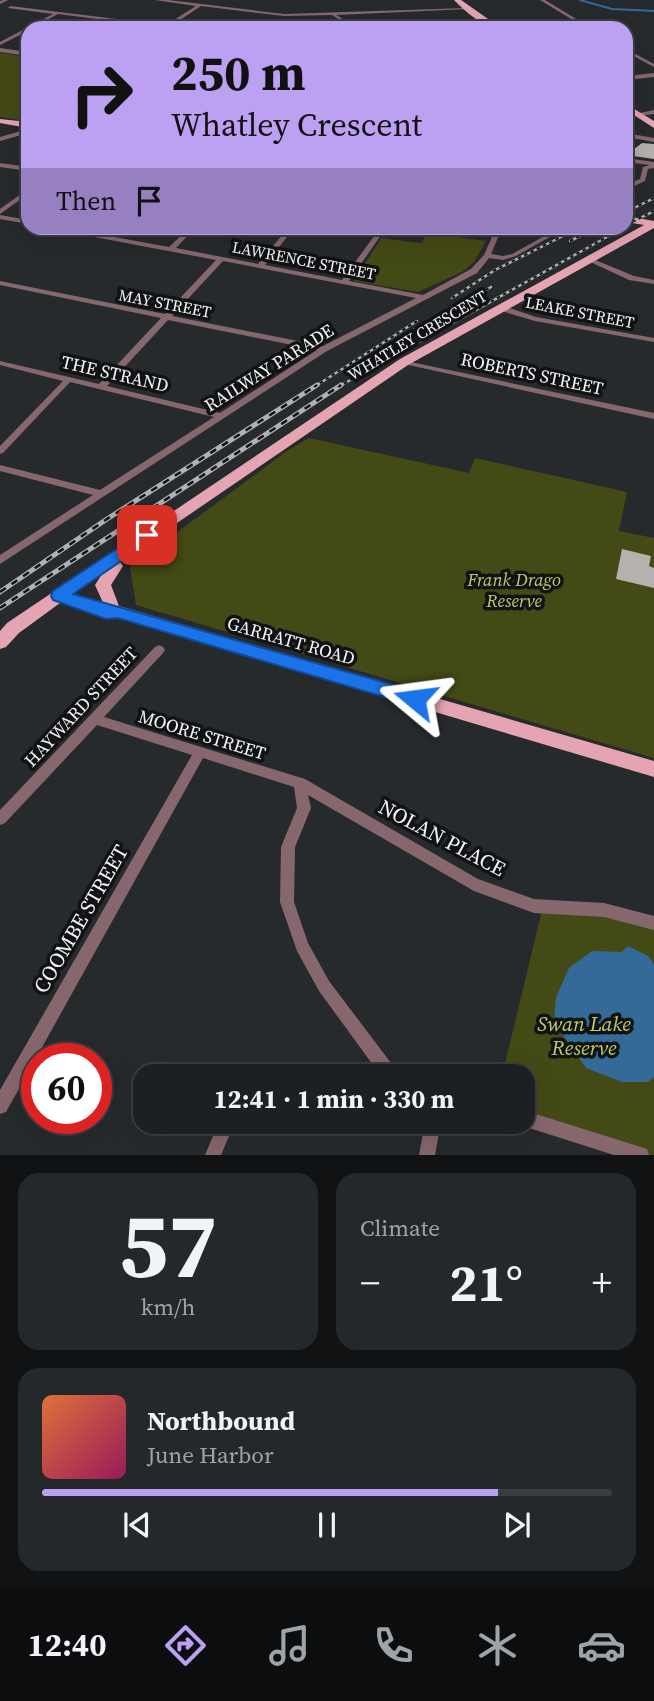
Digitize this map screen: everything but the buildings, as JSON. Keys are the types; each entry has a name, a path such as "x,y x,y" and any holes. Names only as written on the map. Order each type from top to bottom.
{"main road":[{"path":"457,0 487,21"},
{"path":"633,111 654,125"},
{"path":"0,121 21,124"},
{"path":"633,219 654,222"},
{"name":"WHATLEY CRESCENT","path":"633,234 654,222"},
{"name":"WHATLEY CRESCENT","path":"2,641 21,634 185,509 210,495 404,362 631,235"},
{"name":"WHATLEY CRESCENT","path":"69,595 115,566 210,495"},
{"path":"115,566 103,585 115,608"},
{"name":"GARRATT ROAD","path":"69,595 106,612 115,608 654,769"}],"street":[{"path":"0,3 6,0"},
{"path":"157,0 284,15 467,9"},
{"path":"175,21 207,0"},
{"path":"542,0 577,21"},
{"path":"10,7 119,21"},
{"path":"42,21 57,13"},
{"path":"332,13 345,21"},
{"path":"0,44 21,33"},
{"path":"0,50 21,53"},
{"path":"633,54 654,66"},
{"path":"633,77 654,75"},
{"path":"638,114 654,112"},
{"path":"0,139 21,133"},
{"path":"633,136 653,139"},
{"path":"633,161 654,165"},
{"path":"633,181 640,162"},
{"path":"0,164 21,168"},
{"path":"633,184 643,180 645,168 654,165"},
{"path":"0,214 21,197"},
{"path":"0,214 21,220"},
{"name":"LAWRENCE STREET","path":"95,235 423,297"},
{"path":"171,249 185,235"},
{"path":"260,266 285,235"},
{"path":"344,282 378,235"},
{"path":"496,235 486,256 514,256 551,235"},
{"name":"RAILWAY PARADE","path":"0,561 324,349 474,271 486,256"},
{"path":"102,387 163,317 221,259"},
{"path":"588,259 632,278 654,282"},
{"name":"MAY STREET","path":"0,283 324,349"},
{"name":"LEAKE STREET","path":"501,308 522,316 654,340"},
{"name":"ROBERTS STREET","path":"404,362 654,416"},
{"name":"THE STRAND","path":"0,363 222,416"},
{"path":"0,451 69,379"},
{"path":"0,468 101,494"},
{"name":"HAYWARD STREET","path":"0,819 159,650"},
{"name":"MOORE STREET","path":"95,719 200,754 300,783"},
{"name":"COOMBE STREET","path":"0,1106 200,754"},
{"path":"300,783 304,808 288,847 287,902 302,946 324,986 381,1064"},
{"name":"NOLAN PLACE","path":"300,783 474,884 534,906 604,910 654,923"},
{"path":"535,1122 641,1155"},
{"path":"213,1155 222,1134"},
{"path":"427,1155 431,1134"}],"green space":[{"path":"0,53 21,56 21,120 0,117"},
{"path":"427,235 486,241 474,262 462,272 418,292 354,281 381,238 421,243"},
{"name":"Frank Drago Reserve","path":"309,438 469,473 475,458 627,492 619,531 654,538 654,758 136,605 130,567 287,451"},
{"name":"Swan Lake Reserve","path":"543,906 654,923 654,1155 641,1155 535,1122 535,1064 505,1064"}],"water":[{"path":"628,946 648,956 654,964 654,1077 648,1082 622,1082 586,1068 554,1022 556,997 569,968 592,951 622,952"}],"waterway":[{"path":"580,0 612,9 654,11"}],"railway":[{"path":"633,208 654,198"},
{"path":"633,222 654,211"},
{"path":"452,298 495,270 565,235"},
{"path":"570,241 582,235"},
{"path":"338,387 610,235"},
{"path":"412,331 491,287"},
{"path":"314,387 417,321"},
{"path":"0,592 107,519 317,385"},
{"path":"0,608 341,385"}],"route":[{"path":"147,535 59,596 106,612 118,612 415,699"}]}
